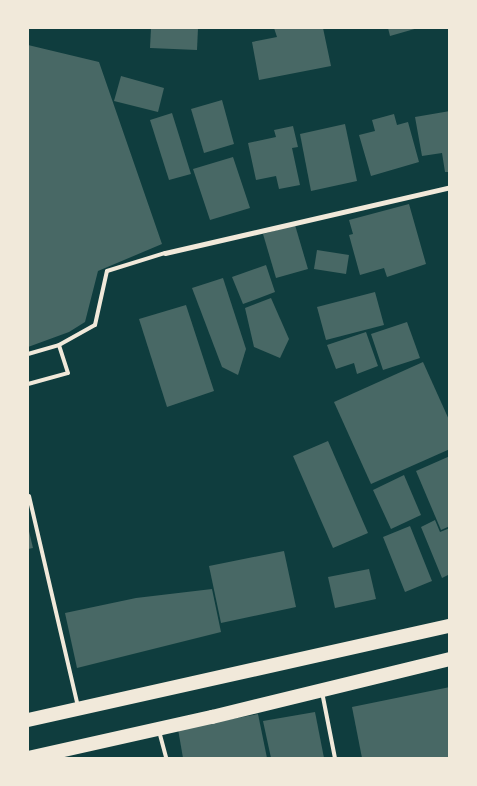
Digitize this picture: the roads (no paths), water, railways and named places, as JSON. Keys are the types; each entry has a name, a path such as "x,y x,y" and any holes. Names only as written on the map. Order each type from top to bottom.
{"highway":[{"path":"28,720 79,707 450,626"},
{"path":"28,758 159,729 450,659"}],"street":[{"path":"165,253 450,188"}],"lane":[{"path":"28,354 59,345 95,325 107,271 165,253"},
{"path":"28,384 68,374 59,345"},
{"path":"29,496 79,707"},
{"path":"321,690 336,758"},
{"path":"159,729 166,758"}]}
